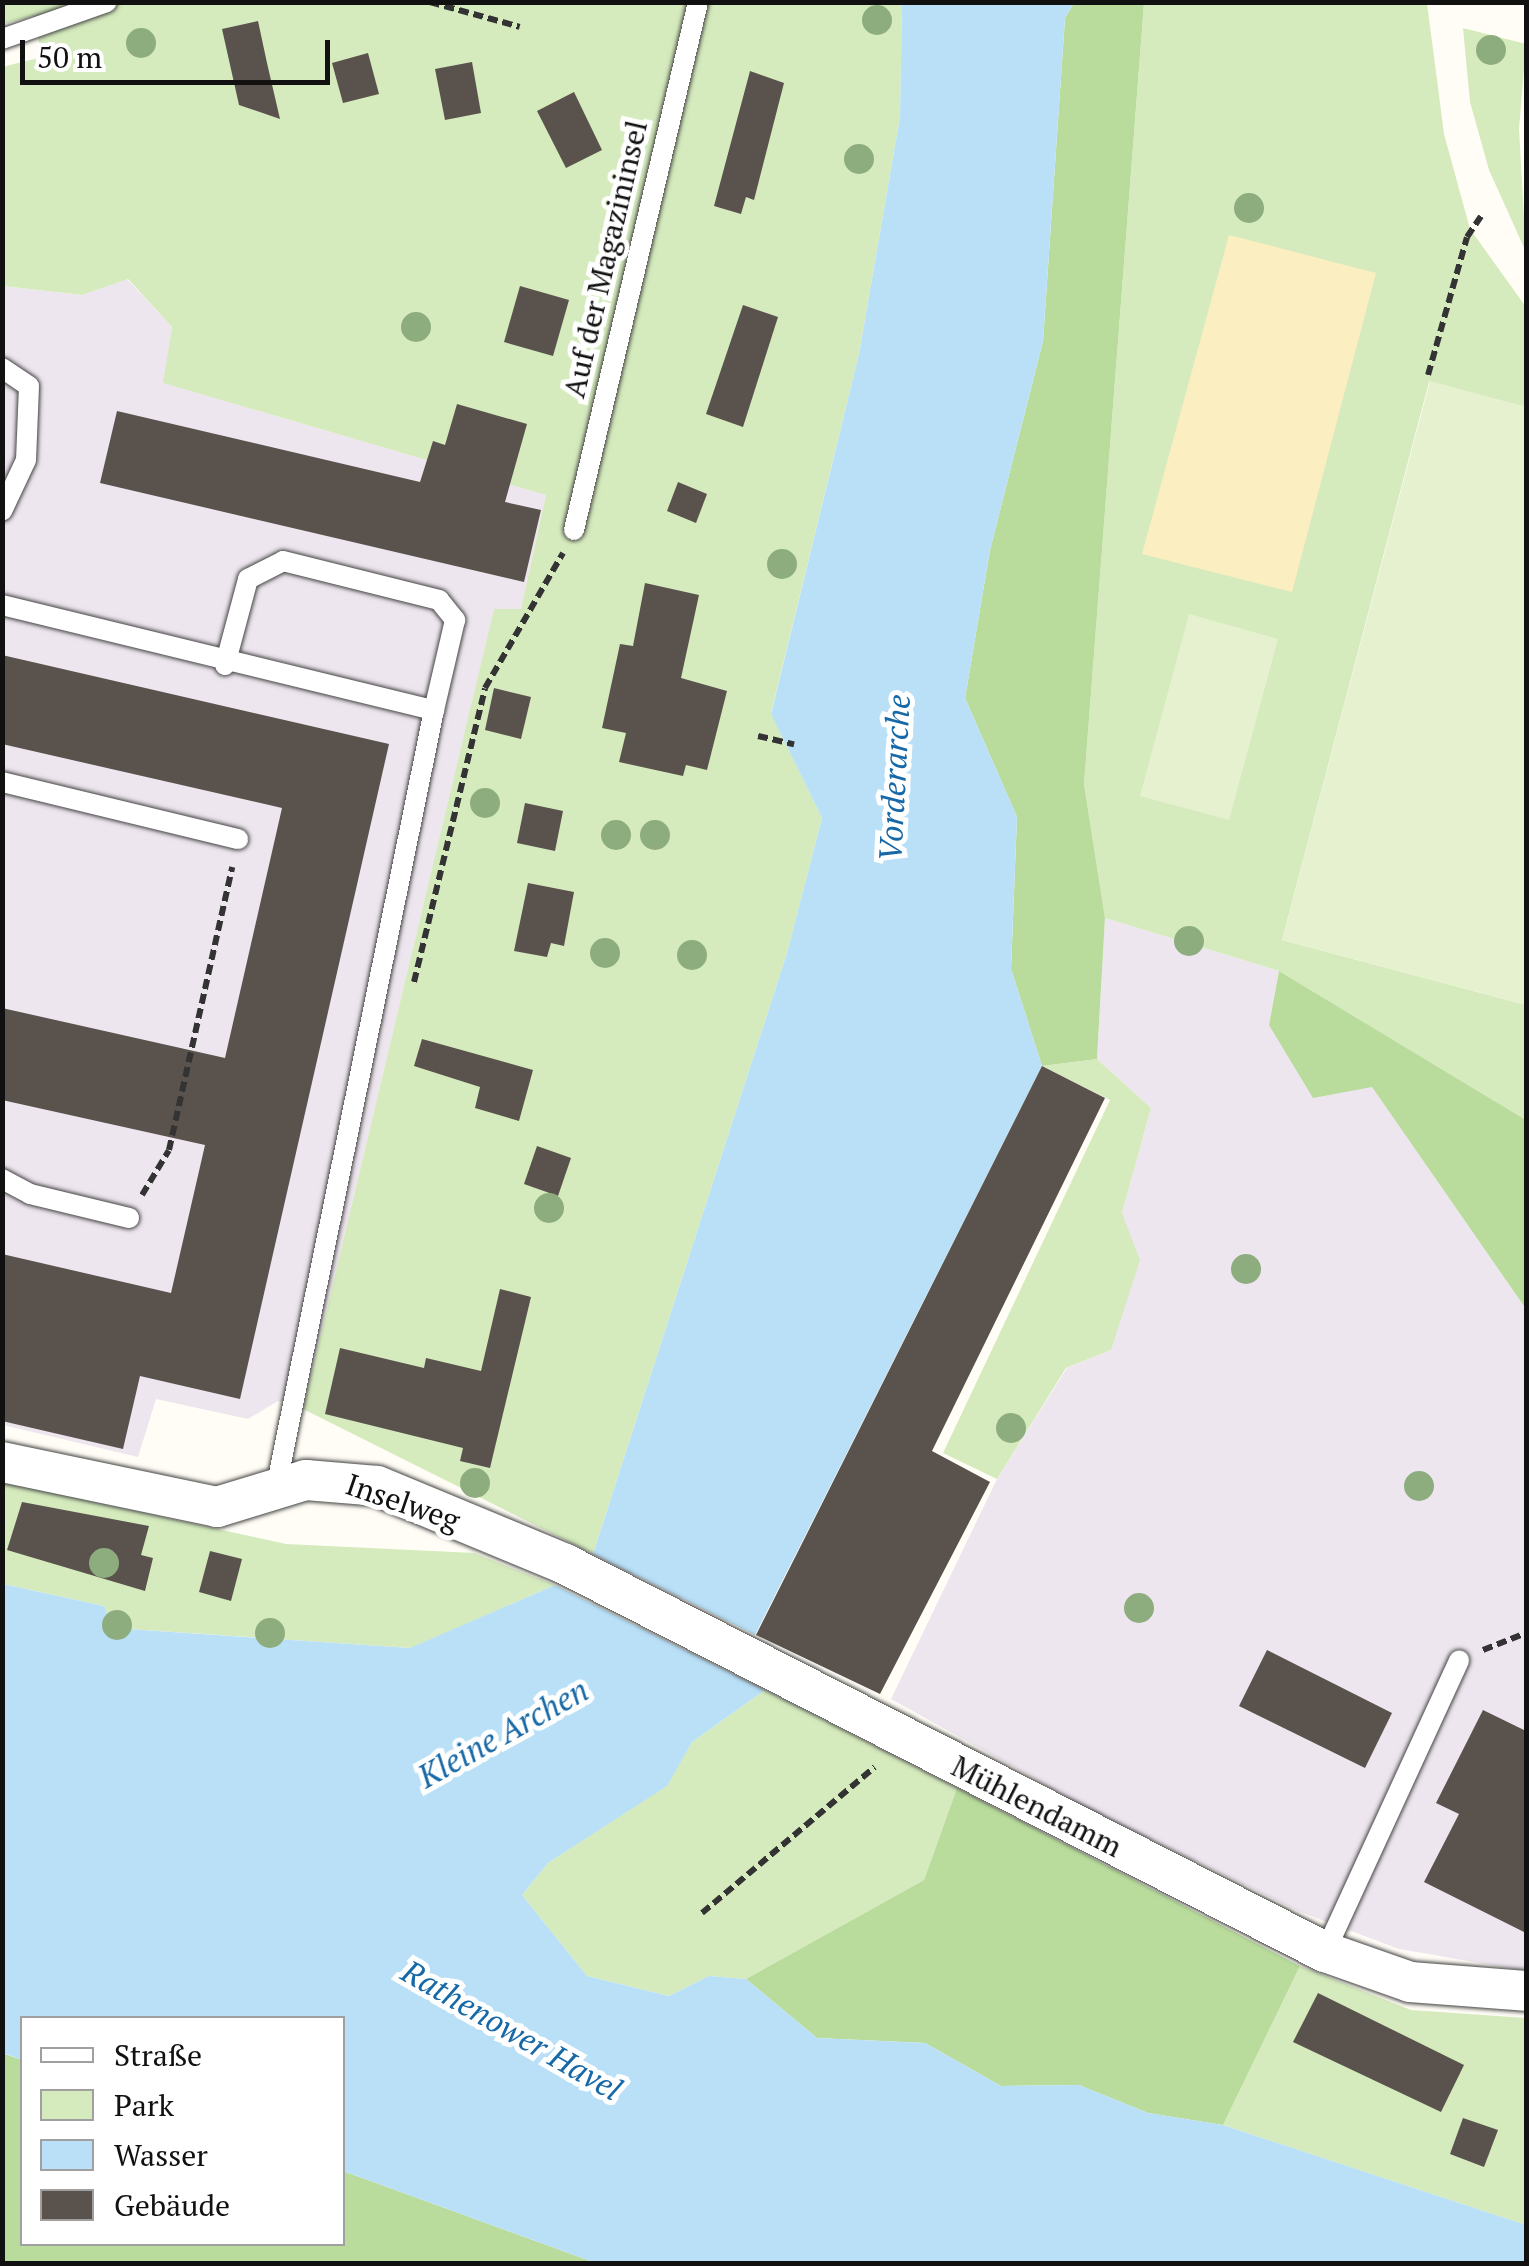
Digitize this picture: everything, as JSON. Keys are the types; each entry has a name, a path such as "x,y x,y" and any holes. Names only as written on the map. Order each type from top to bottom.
{"street":[{"name":"Inselweg","path":"2,1462 217,1507 275,1494 306,1480 377,1486 565,1564"},
{"name":"Mühlendamm","path":"565,1564 776,1668 906,1741 1325,1952 1410,1982 1526,1991"}],"lane":[{"path":"2,40 106,2"},
{"name":"Auf der Magazininsel","path":"574,530 698,2"},
{"path":"2,368 29,386 26,460 2,511"},
{"path":"225,665 248,579 284,561 439,600 456,620 434,710 275,1494"},
{"path":"2,605 225,665 434,710"},
{"path":"2,782 238,839"},
{"path":"2,1178 30,1194 129,1218"},
{"path":"1325,1952 1459,1660"}],"path":[{"path":"430,2 520,27"},
{"path":"1428,375 1467,237 1481,216"},
{"path":"411,994 485,688 574,530"},
{"path":"758,736 794,744"},
{"path":"129,1218 169,1150 238,839"},
{"path":"1459,1660 1526,1633"},
{"path":"702,1913 906,1741"}],"shaded area":[{"path":"127,279 172,327 164,383 546,495 521,610 494,610 303,1409 278,1401 248,1419 156,1399 138,1457 3,1425 3,286 82,295"},
{"path":"1105,918 1279,971 1269,1025 1372,1087 1526,1309 1526,1971 1399,1949 1298,1911 1091,1810 891,1699 997,1479 1067,1368 1111,1350 1122,1213 1151,1108 1097,1059"}],"green space":[{"path":"3,3 902,3 900,117 859,354 771,713 822,818 787,953 593,1554 303,1409 494,609 521,609 546,495 163,383 172,327 128,279 82,295 3,286 2,67 42,57 33,16 3,24"},
{"path":"1074,3 1144,3 1084,784 1105,918 1097,1059 1042,1066 1011,969 1017,817 965,698 990,550 1043,341 1065,18"},
{"path":"1144,3 1427,3 1444,134 1470,229 1526,307 1526,407 1429,382 1282,940 1526,1005 1526,1120 1279,971 1105,918 1084,784"},
{"path":"1463,28 1526,44 1519,129 1526,252 1489,170 1470,102"},
{"path":"1430,381 1526,407 1526,1005 1282,940"},
{"path":"1189,614 1278,639 1229,820 1140,796"},
{"path":"1279,971 1526,1120 1526,1309 1372,1087 1313,1098 1269,1025"},
{"path":"1097,1059 1151,1108 1122,1213 1140,1260 1111,1350 1066,1368 997,1479 943,1453 1110,1100 1042,1066"},
{"path":"3,1482 286,1544 474,1553 555,1585 411,1648 113,1628 104,1606 3,1584"},
{"path":"765,1690 957,1788 924,1880 746,1979 709,1976 669,1996 587,1976 522,1895 548,1863 666,1786 692,1742"},
{"path":"957,1788 1300,1966 1223,2125 1148,2113 1079,2085 1001,2086 925,2043 817,2038 746,1979 924,1880"},
{"path":"1300,1966 1411,2010 1526,2018 1526,2225 1223,2125"},
{"path":"2,2053 20,2059 20,2246 345,2246 345,2172 596,2263 3,2263"}],"sand":[{"path":"1229,235 1376,273 1292,592 1142,554"}],"water":[{"name":"Vorderarche","path":"902,3 1074,3 1065,18 1043,341 990,550 965,698 1017,817 1011,969 1042,1066 755,1635 593,1554 787,953 822,818 771,714 859,354 900,117"},
{"path":"3,1584 104,1606 113,1628 410,1648 555,1585 765,1690 692,1742 667,1786 548,1863 522,1895 587,1976 669,1996 709,1976 746,1979 817,2038 925,2043 1001,2086 1079,2085 1148,2113 1223,2125 1526,2225 1526,2263 596,2263 345,2172 345,2016 20,2016 20,2059 3,2053"}],"building":[{"path":"258,21 280,119 239,105 222,29"},
{"path":"368,53 379,94 343,103 332,63"},
{"path":"472,62 481,113 445,120 435,69"},
{"path":"750,71 784,83 754,200 746,197 741,214 714,206"},
{"path":"574,92 602,150 566,168 537,111"},
{"path":"520,286 569,300 553,356 504,342"},
{"path":"743,305 778,317 743,427 706,414"},
{"path":"457,404 527,424 505,502 541,510 524,582 100,483 117,411 420,482 433,441 445,445"},
{"path":"678,482 707,494 696,523 667,511"},
{"path":"645,583 699,595 681,678 727,691 707,770 686,765 683,776 619,762 626,733 602,728 620,644 633,646"},
{"path":"2,655 389,744 240,1399 140,1376 123,1449 2,1421 2,1254 171,1293 205,1145 2,1100 2,1008 225,1058 282,808 2,744"},
{"path":"494,688 531,697 521,739 485,730"},
{"path":"525,803 563,811 555,851 517,843"},
{"path":"528,883 574,892 564,946 551,943 547,957 514,951"},
{"path":"422,1039 533,1070 519,1121 475,1108 480,1087 414,1066"},
{"path":"1042,1066 1105,1098 932,1451 990,1482 880,1694 756,1635"},
{"path":"537,1146 571,1158 558,1196 524,1184"},
{"path":"500,1289 531,1297 490,1468 460,1461 463,1448 325,1414 340,1348 424,1368 426,1358 481,1371"},
{"path":"22,1502 149,1526 141,1555 153,1558 145,1591 7,1550"},
{"path":"210,1551 242,1559 231,1601 199,1592"},
{"path":"1267,1650 1392,1713 1365,1768 1239,1706"},
{"path":"1483,1710 1526,1731 1526,1933 1424,1882 1459,1814 1436,1803"},
{"path":"1318,1993 1464,2065 1441,2112 1293,2042"},
{"path":"1463,2118 1498,2130 1484,2167 1450,2154"}],"water label":[{"name":"Kleine Archen","path":"503,1733"},
{"name":"Rathenower Havel","path":"512,2030"}]}
